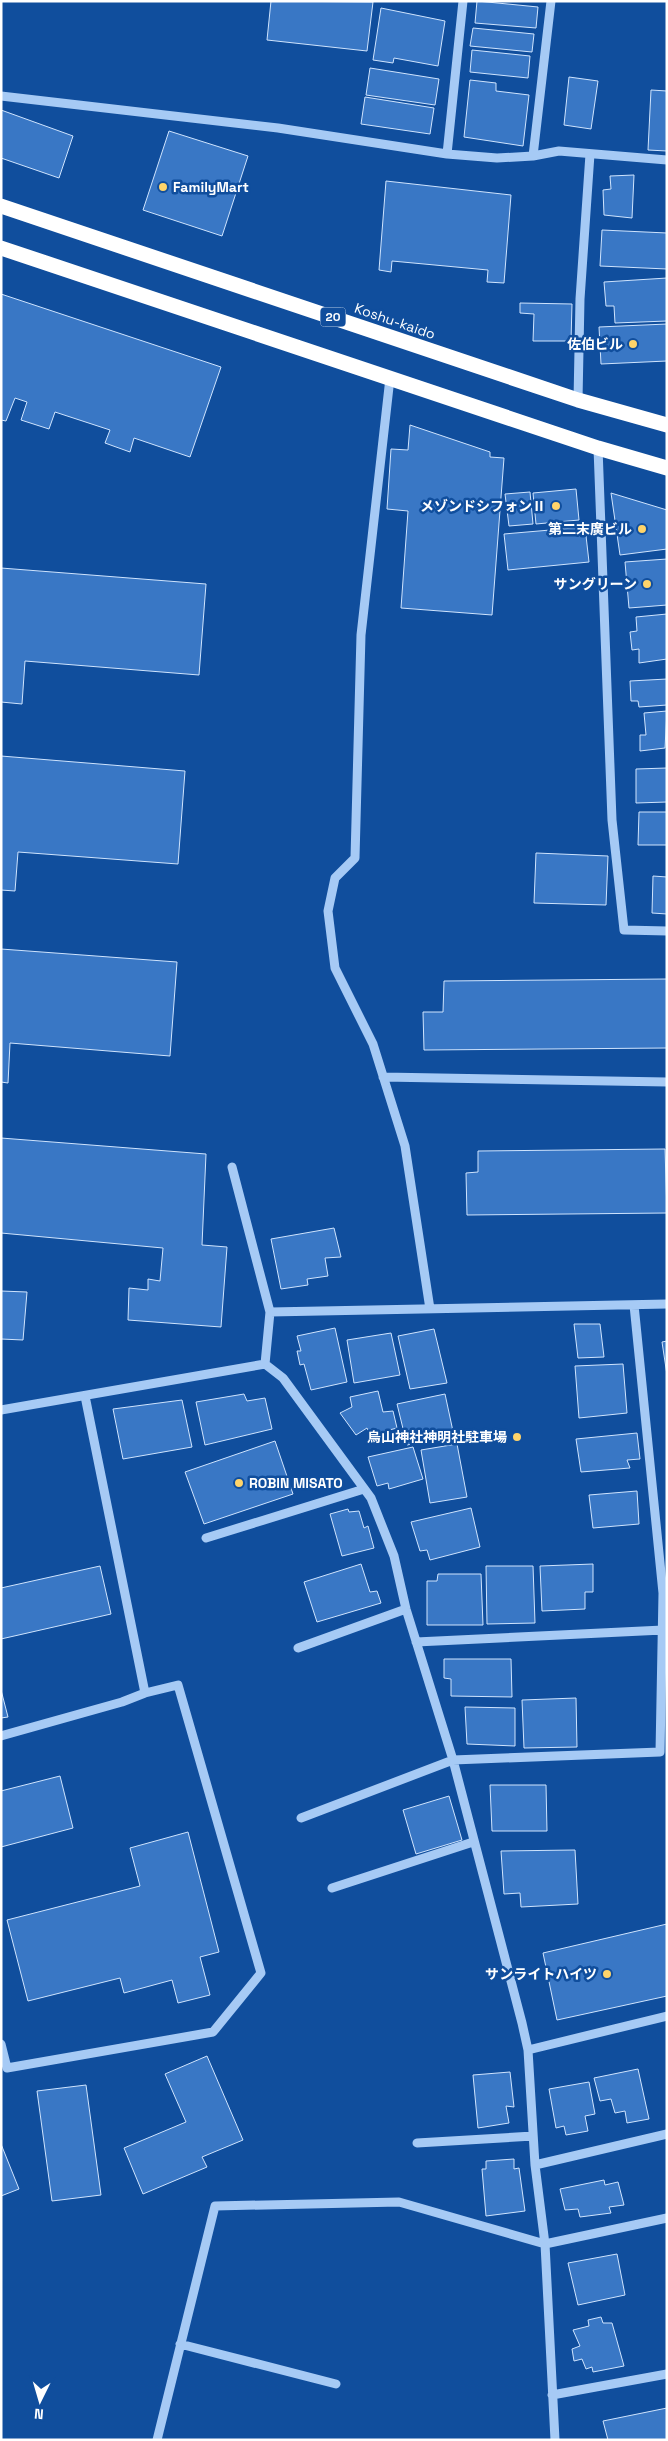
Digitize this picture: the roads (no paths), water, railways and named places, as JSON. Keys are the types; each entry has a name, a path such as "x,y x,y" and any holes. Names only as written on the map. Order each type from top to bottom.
{"highway":[{"name":"Koshu-kaido","path":"1,206 578,400 667,425"},
{"path":"1,248 598,448 667,468"}],"street":[{"path":"447,154 463,1"},
{"path":"533,156 551,1"},
{"path":"1,96 278,128 447,154 497,158 559,152 667,160"},
{"path":"578,400 580,299 590,154"},
{"path":"390,378 361,635 355,858 335,878 328,912 335,968 373,1044 405,1146 430,1309"},
{"path":"598,448 612,820 624,930 667,932"},
{"path":"383,1077 667,1082"},
{"path":"232,1167 270,1312 266,1364"},
{"path":"270,1312 667,1304"},
{"path":"301,1818 453,1760 660,1752 663,1593 634,1305"},
{"path":"1,1410 266,1364 283,1378 371,1498 394,1556 406,1609 453,1760 528,2050 535,2165 545,2244 555,2440"},
{"path":"85,1396 145,1693"},
{"path":"206,1538 364,1489"},
{"path":"298,1648 406,1609"},
{"path":"416,1642 663,1630"},
{"path":"1,1736 178,1685 261,1973 213,2032 7,2068 1,2044"},
{"path":"332,1888 474,1842"},
{"path":"528,2050 667,2016"},
{"path":"535,2165 667,2134"},
{"path":"417,2143 533,2136"},
{"path":"158,2440 215,2206 399,2202 545,2244 667,2218"},
{"path":"180,2344 336,2384"},
{"path":"552,2395 667,2374"}],"place":[{"name":"FamilyMart","path":"163,187"},
{"name":"佐伯ビル","path":"633,344"},
{"name":"メゾンドシフォンⅡ","path":"556,506"},
{"name":"第二末廣ビル","path":"642,529"},
{"name":"サングリーン","path":"647,584"},
{"name":"烏山神社神明社駐車場","path":"517,1437"},
{"name":"ROBIN MISATO","path":"239,1483"},
{"name":"サンライトハイツ","path":"607,1974"}]}
